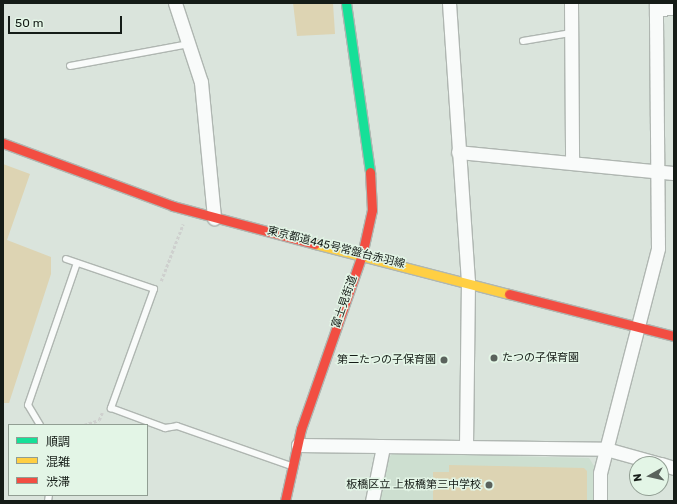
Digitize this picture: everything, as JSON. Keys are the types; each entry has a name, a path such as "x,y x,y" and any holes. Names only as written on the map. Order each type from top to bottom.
{"main road":[{"name":"富士見街道","path":"285,501 298,445 362,255 372,210 370,162 346,3"},
{"name":"東京都道445号常盤台赤羽線","path":"3,143 173,206 214,218 674,336"}],"street":[{"path":"175,3 201,82 214,218"},
{"path":"449,3 468,282 466,446"},
{"path":"571,3 572,163"},
{"path":"600,501 600,473 658,248 657,6 674,8"},
{"path":"458,152 658,173 674,173"},
{"path":"298,445 606,449 632,456"},
{"path":"372,501 383,447"}],"lane":[{"path":"523,40 571,33"},
{"path":"70,66 189,44"},
{"path":"66,259 154,289 111,408 165,428 177,426 292,467"},
{"path":"39,424 28,405 77,263"}],"path":[{"path":"154,289 161,281 184,224"},
{"path":"87,424 99,420 102,411"}],"shaded area":[{"path":"293,3 333,3 335,34 297,36"},
{"path":"3,164 30,174 7,240 51,257 51,274 9,403 3,403"},
{"name":"板橋区立 上板橋第三中学校","path":"393,453 589,458 596,469 595,501 379,501 386,461"},
{"path":"449,465 584,468 587,471 587,501 433,501 433,472 449,472"}],"traffic: fast":[{"path":"346,3 370,172"}],"traffic: slow":[{"path":"315,244 509,294"}],"traffic: jam":[{"path":"3,143 173,206 315,244"},
{"path":"285,501 301,429 362,255 372,210 370,172"},
{"path":"509,294 674,336"}],"place":[{"name":"たつの子保育園","path":"494,358"},
{"name":"第二たつの子保育園","path":"444,360"},
{"name":"板橋区立 上板橋第三中学校","path":"489,485"}]}
